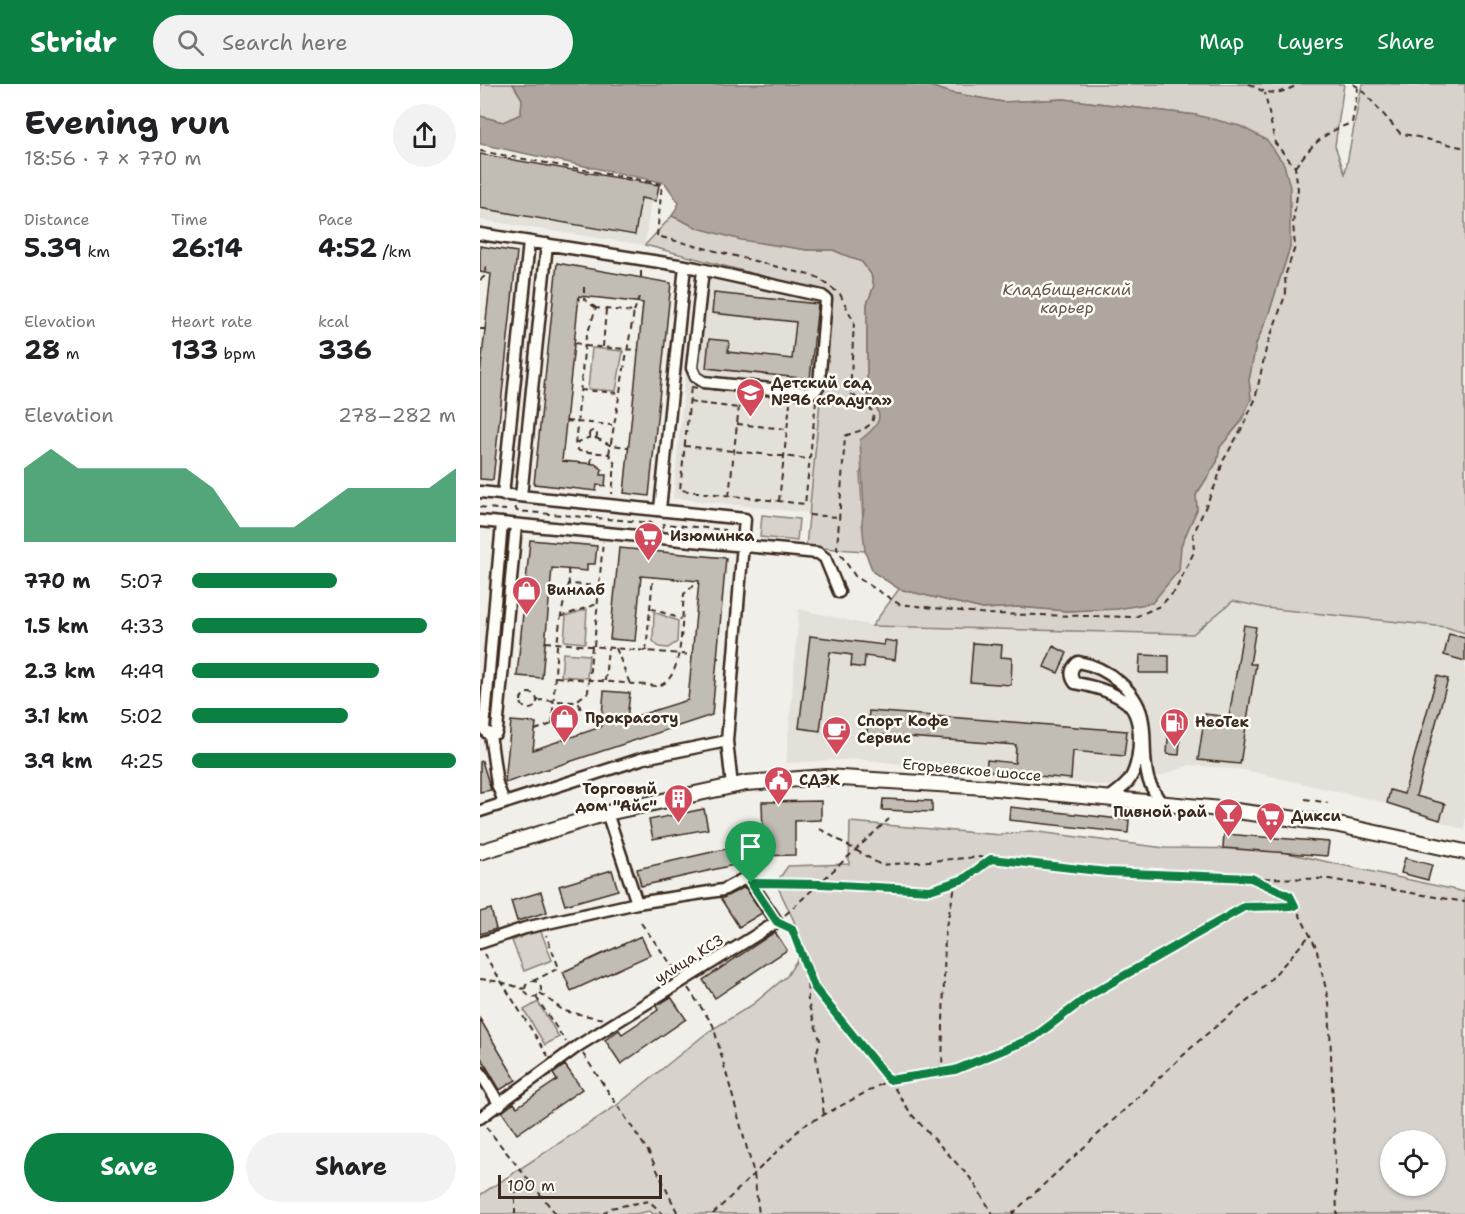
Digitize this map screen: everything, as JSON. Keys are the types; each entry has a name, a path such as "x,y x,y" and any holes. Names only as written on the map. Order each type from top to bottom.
{"main road":[{"name":"Егорьевское шоссе","path":"480,852 607,813 732,786 826,777 898,780 1161,803 1334,824 1465,852"}],"street":[{"path":"480,234 703,270 826,299 819,385 815,391 791,394 741,389 704,382 696,377 692,368 703,270"},
{"path":"499,498 529,242"},
{"path":"525,500 547,244"},
{"path":"659,516 685,267"},
{"path":"679,329 696,331"},
{"path":"480,492 499,498 659,516 745,519 727,741 732,786"},
{"path":"501,518 484,729 484,733 490,734 497,730 515,520"},
{"path":"480,521 501,518 822,554 839,592"},
{"path":"1109,798 1123,788 1134,768 1137,720 1134,711 1120,698 1092,686 1075,683 1071,678 1071,671 1078,662 1095,666 1112,675 1138,705 1143,719 1144,757 1148,780 1161,803"},
{"path":"490,734 498,784 504,802"},
{"path":"480,811 644,758 727,741"},
{"path":"607,813 637,903"},
{"path":"480,944 541,924 637,903 723,890 749,880 777,922"},
{"name":"улица КСЗ","path":"480,1118 575,1049 777,922"},
{"path":"480,1072 500,1105"}],"path":[{"path":"1249,84 1265,93 1280,94 1299,84"},
{"path":"1353,84 1400,133 1465,148"},
{"path":"1295,167 1315,141 1332,129 1352,123 1358,88"},
{"path":"480,151 662,184 657,236 817,277 840,294 854,322 850,394 864,400 871,409 873,419 868,426 845,436 837,549 855,576 899,604 988,615 1135,617 1160,606 1175,591 1194,552 1193,535 1217,481 1223,460 1255,400 1266,349 1286,293 1285,276 1295,247 1293,223 1299,189 1295,167 1275,143 1265,93"},
{"path":"480,280 484,277 486,267"},
{"path":"641,270 641,277"},
{"path":"584,287 584,299 596,308 634,312"},
{"path":"612,492 615,464 609,454 612,425 639,297"},
{"path":"596,308 584,345 575,443 579,451 609,454"},
{"path":"603,347 606,309"},
{"path":"480,329 485,329"},
{"path":"574,343 638,350"},
{"path":"691,387 791,394 816,401 805,504 680,490 691,387"},
{"path":"729,496 741,389"},
{"path":"580,390 620,393"},
{"path":"779,501 791,394"},
{"path":"689,402 739,408"},
{"path":"566,421 612,425"},
{"path":"594,424 596,438"},
{"path":"737,424 787,429"},
{"path":"590,437 590,432 594,431"},
{"path":"575,443 590,437 610,445 628,447"},
{"path":"684,446 810,459"},
{"path":"591,464 592,452"},
{"path":"494,509 499,498"},
{"path":"525,500 528,520"},
{"path":"494,509 501,518 512,505 517,511 653,524 658,529 664,524 726,530"},
{"path":"480,507 506,510"},
{"path":"515,520 517,511"},
{"path":"809,515 839,518"},
{"path":"653,524 659,516 664,524"},
{"path":"726,530 729,526"},
{"path":"726,530 728,535"},
{"path":"537,700 578,701 588,692 603,546"},
{"path":"552,724 556,677 555,643 569,584 568,569"},
{"path":"646,651 653,577"},
{"path":"556,677 657,686 666,683 675,672 684,594 693,586 694,581"},
{"path":"569,584 599,586"},
{"path":"560,617 598,603"},
{"path":"650,608 681,619"},
{"path":"545,642 692,655"},
{"path":"605,681 608,648"},
{"path":"616,648 630,684"},
{"path":"527,693 534,695 537,700 536,705 530,710 523,708 520,701 527,693"},
{"path":"535,730 581,713 578,701"},
{"path":"1305,799 1328,803"},
{"path":"889,819 821,884 777,922 792,929 814,987 889,1080 912,1115 972,1180 993,1214"},
{"path":"740,829 749,880 930,890 964,879 991,859"},
{"path":"820,829 881,865 978,857 1107,872 1329,879 1465,902"},
{"path":"1251,878 1290,896 1316,947 1329,1002 1337,1214"},
{"path":"942,1072 945,931 956,882"},
{"path":"714,1214 803,1126 889,1080 955,1070 1033,1038 1090,995 1244,907 1295,906"},
{"path":"641,923 683,980 712,1025 754,1174 759,1214"},
{"path":"524,989 526,984 559,968 541,924"},
{"path":"1012,1214 1194,1045 1261,990 1310,935"},
{"path":"480,944 501,982 554,1065"},
{"path":"807,969 808,1004 820,1040 816,1056 824,1115"},
{"path":"480,979 524,989 528,996 536,997 648,1151 678,1214"},
{"path":"533,981 540,985 540,993 536,997"},
{"path":"540,993 564,1011 617,1022"},
{"path":"480,1118 527,1181 556,1214"},
{"path":"515,1214 515,1194 527,1181"},
{"path":"603,1214 610,1208 649,1201 663,1214"}],"shaded area":[{"path":"480,84 513,84 522,99 521,114 503,122 480,116"},
{"path":"923,84 1344,84 1335,146 1345,174 1362,84 1465,84 1465,633 1446,627 1266,608 1233,601 1193,634 872,626 899,589 983,609 1018,607 1066,611 1117,609 1152,602 1179,570 1180,546 1197,510 1196,495 1217,462 1220,447 1240,423 1251,399 1249,380 1256,344 1269,313 1290,247 1196,115 1064,99 1003,102 952,93"},
{"path":"480,154 659,185 651,200 645,245 480,220"},
{"path":"672,216 698,228 807,250 833,250 862,262 871,274 874,286 867,304 867,394 876,404 880,417 860,474 865,551 806,547 830,298 823,292 645,245"},
{"name":"Детский сад №96 «Радуга»","path":"697,258 823,292 830,298 810,513 673,498"},
{"path":"592,348 623,351 616,391 588,389"},
{"path":"762,515 799,519 797,541 760,537"},
{"path":"1233,601 1266,608 1446,627 1465,633 1465,830 1378,801 1244,770 1190,765 1161,776 1123,777 1118,787 855,759 786,763 799,609 872,626 1193,634"},
{"path":"587,609 585,643 564,641 566,616"},
{"path":"654,612 678,621 677,642 668,648 659,647 653,641"},
{"path":"563,653 589,655 587,678 561,676"},
{"path":"850,822 1001,835 1030,831 1165,848 1269,849 1465,892 1465,1214 653,1214 650,1211 635,1214 480,1214 480,1195 616,1106 708,1032 752,1005 787,976 800,955 794,921 776,883 788,866 849,864"},
{"path":"540,929 552,960 524,971 512,941"},
{"path":"538,1002 559,1037 545,1045 524,1010"}],"water":[{"name":"Кладбищенский карьер","path":"513,84 923,84 952,93 1003,102 1064,99 1196,115 1240,126 1267,140 1284,164 1290,187 1290,247 1269,313 1256,344 1249,380 1251,399 1240,423 1220,447 1217,462 1196,495 1197,509 1181,546 1179,570 1152,603 1117,609 1066,611 1018,607 983,609 899,589 873,572 865,551 862,522 864,509 860,440 876,424 879,414 867,395 867,304 874,286 871,274 862,262 833,250 807,250 741,240 698,228 672,216 679,203 665,183 480,144 480,116 503,122 521,114 522,99"}],"building":[{"path":"480,154 659,185 656,201 641,198 635,235 480,208"},
{"path":"480,246 517,252 493,480 480,479 480,376 491,274 480,272"},
{"path":"557,263 671,283 649,496 624,493 643,303 600,298 579,296 562,461 595,464 602,469 601,475 606,475 605,486 597,485 596,491 534,484"},
{"path":"714,293 818,304 810,379 706,368 709,339 729,341 728,352 792,359 796,322 712,313"},
{"path":"530,540 597,546 595,564 587,564 587,571 552,568 542,678 517,676"},
{"path":"619,548 726,558 712,715 505,783 511,721 536,723 533,750 601,727 604,691 630,693 627,719 688,700 699,581 641,576 635,641 610,639"},
{"path":"1244,625 1256,627 1250,664 1256,664 1240,764 1198,760 1205,714 1229,717"},
{"path":"1449,634 1465,638 1465,661 1444,655"},
{"path":"810,636 884,645 885,640 897,642 895,660 865,656 864,668 851,666 852,655 830,652 820,731 799,728"},
{"path":"973,643 1002,645 1001,657 1012,658 1011,685 970,682"},
{"path":"1053,646 1067,653 1058,673 1044,667"},
{"path":"1140,655 1169,656 1169,673 1139,673"},
{"path":"1437,676 1448,679 1416,796 1445,804 1440,820 1387,803 1390,790 1404,794"},
{"path":"869,711 1127,731 1124,756 1073,751 1071,779 986,771 987,760 1015,763 1016,745 867,734"},
{"path":"1169,724 1181,725 1179,755 1167,754"},
{"path":"482,761 491,790 480,792 480,762"},
{"path":"883,799 932,801 932,812 882,810"},
{"path":"821,801 821,820 795,821 795,855 755,856 755,835 763,835 762,802"},
{"path":"1010,807 1129,820 1128,833 1009,820"},
{"name":"Торговый дом \"Айс\"","path":"704,809 708,829 653,839 649,820"},
{"path":"1224,834 1329,842 1327,856 1223,848"},
{"path":"730,848 734,865 641,886 637,869"},
{"path":"1405,858 1432,865 1428,880 1401,873"},
{"path":"612,870 618,890 565,905 559,886"},
{"path":"745,887 762,913 739,927 721,899"},
{"path":"541,892 547,912 517,921 511,901"},
{"path":"491,909 496,929 480,934 480,912"},
{"path":"775,932 787,950 715,998 703,980"},
{"path":"641,936 650,955 571,991 563,972"},
{"path":"671,997 686,1019 621,1064 605,1040 619,1030 622,1034 658,1010 656,1006"},
{"path":"480,1019 516,1080 500,1090 480,1056"},
{"path":"565,1065 582,1089 517,1134 502,1112 514,1103 517,1107 557,1080 553,1074"}],"place":[{"name":"Детский сад №96 «Радуга»","path":"750,418"},
{"name":"Изюминка","path":"649,562"},
{"name":"Винлаб","path":"526,616"},
{"name":"Прокрасоту","path":"564,744"},
{"name":"НеоТек","path":"1174,748"},
{"name":"Спорт Кофе Сервис","path":"836,756"},
{"name":"СДЭК","path":"778,806"},
{"name":"Торговый дом \"Айс\"","path":"678,824"},
{"name":"Пивной рай","path":"1228,838"},
{"name":"Дикси","path":"1270,842"}],"route":[{"path":"991,859 1107,872 1251,878 1290,896 1295,906 1244,907 1090,995 1033,1038 955,1070 889,1080 814,987 792,929 777,922 751,883 930,890 964,879 991,859"}]}
